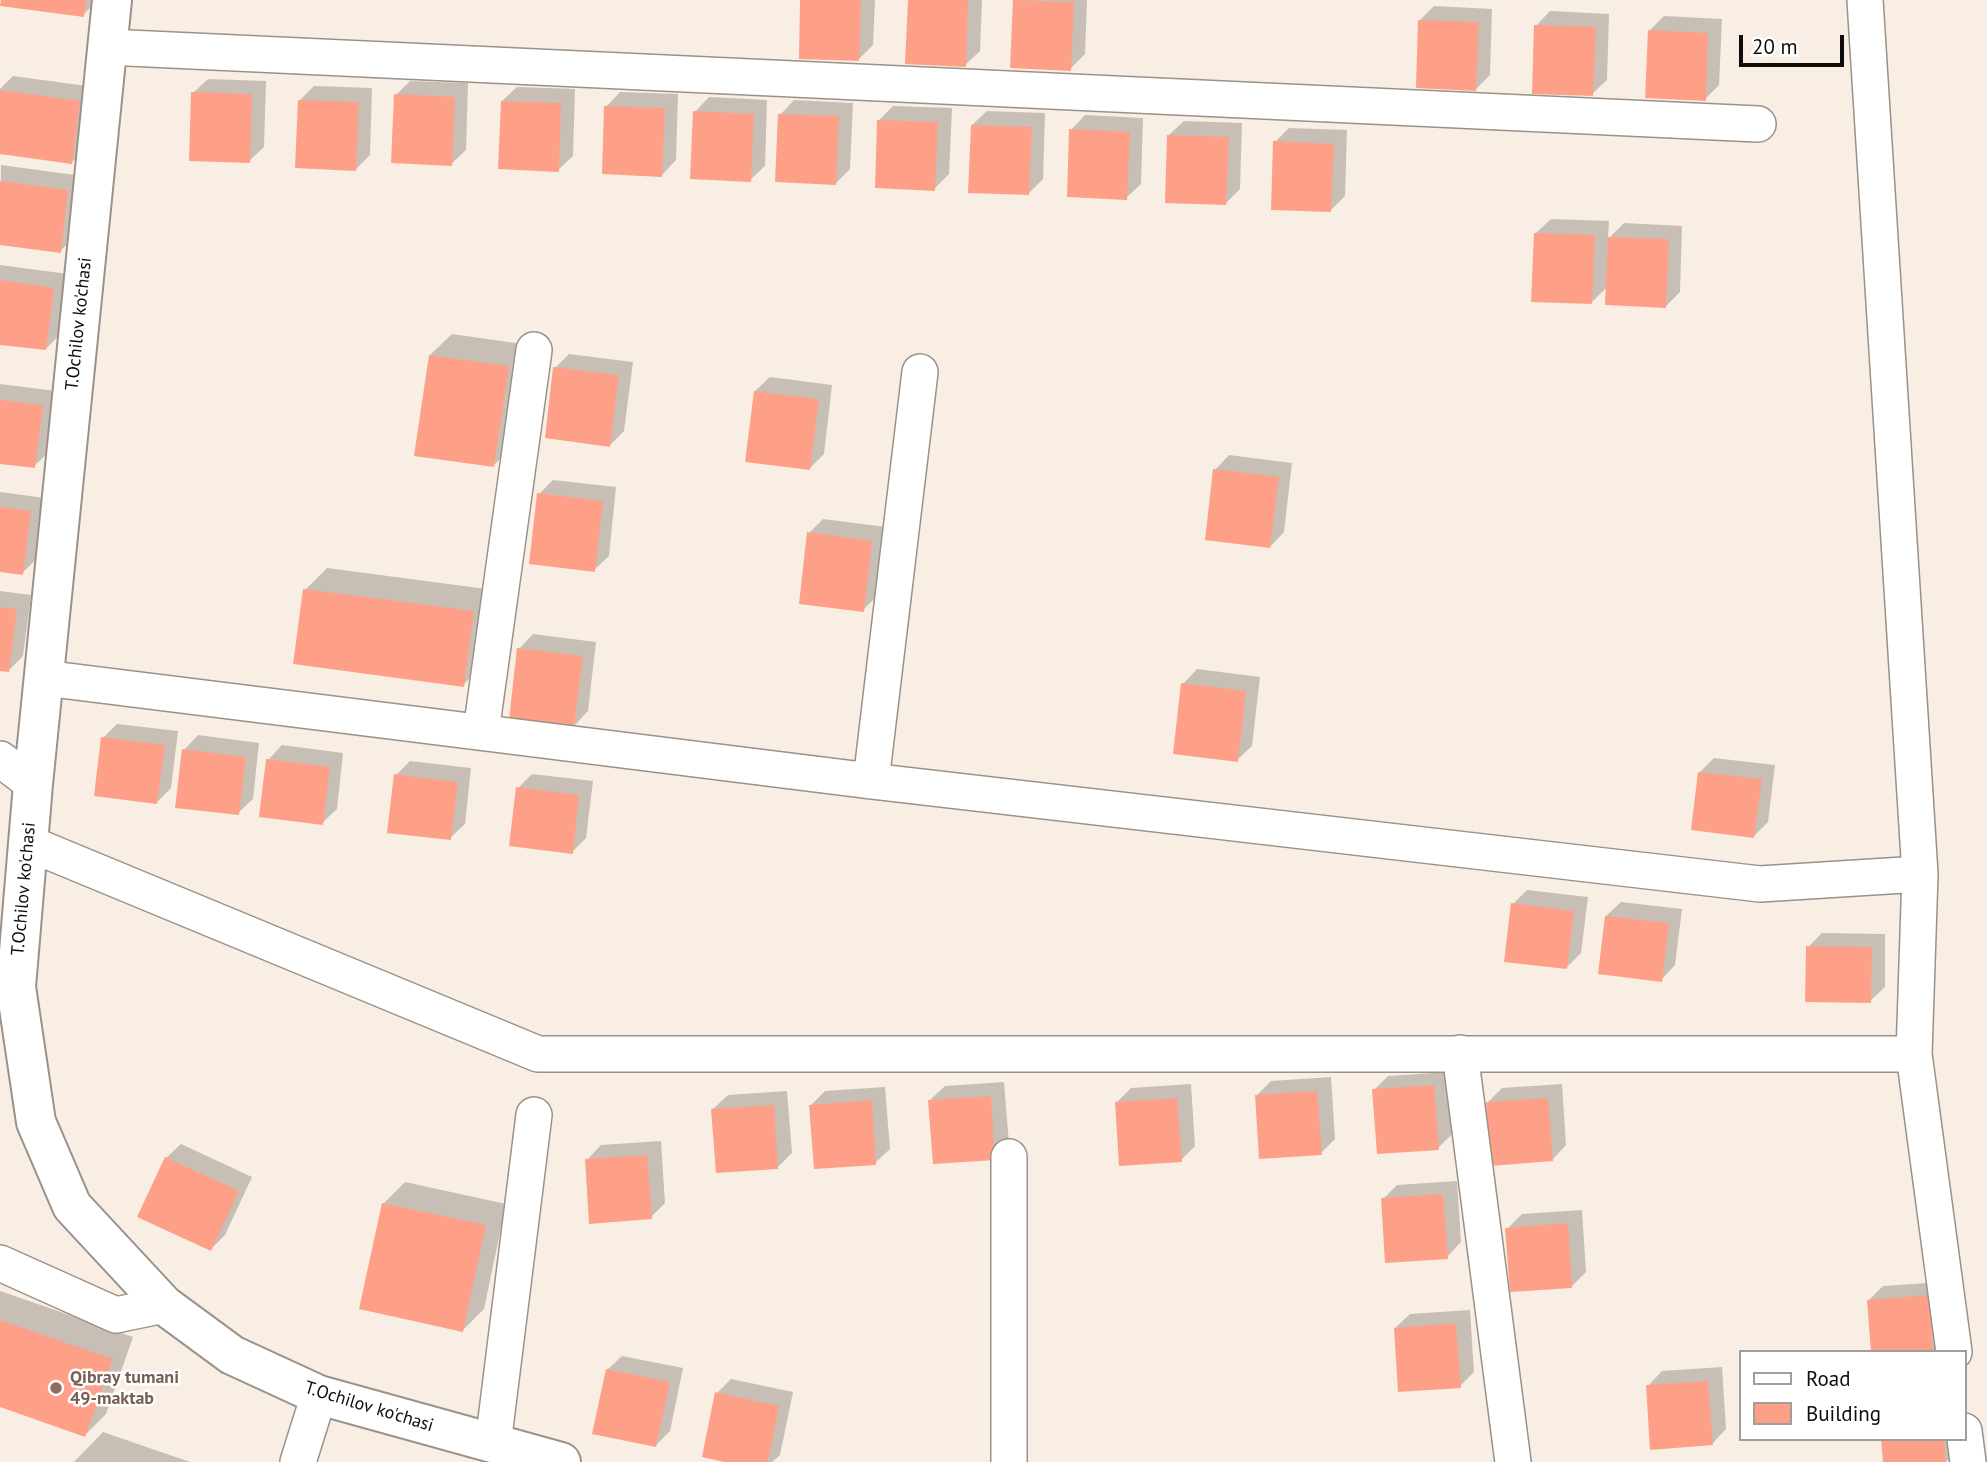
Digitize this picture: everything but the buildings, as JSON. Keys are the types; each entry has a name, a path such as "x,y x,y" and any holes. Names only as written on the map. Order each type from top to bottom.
{"main road":[{"name":"T.Ochilov ko'chasi","path":"112,0 33,784 16,987 36,1122 72,1206 164,1305 232,1355 319,1395 561,1462"}],"street":[{"path":"1865,0 1920,874 1914,1054 1954,1350"},
{"path":"107,47 1758,124"},
{"path":"481,732 534,350"},
{"path":"871,781 920,372"},
{"path":"44,678 871,781 1760,884 1920,874"},
{"path":"0,759 33,784"},
{"path":"28,843 538,1055 1914,1054"},
{"path":"1460,1053 1513,1462"},
{"path":"493,1444 534,1115"},
{"path":"1009,1157 1009,1462"},
{"path":"0,1263 116,1315 164,1305"},
{"path":"298,1462 319,1395"},
{"path":"1965,1441 1968,1462"}],"place":[{"name":"Qibray tumani 49-maktab","path":"56,1388"}]}
